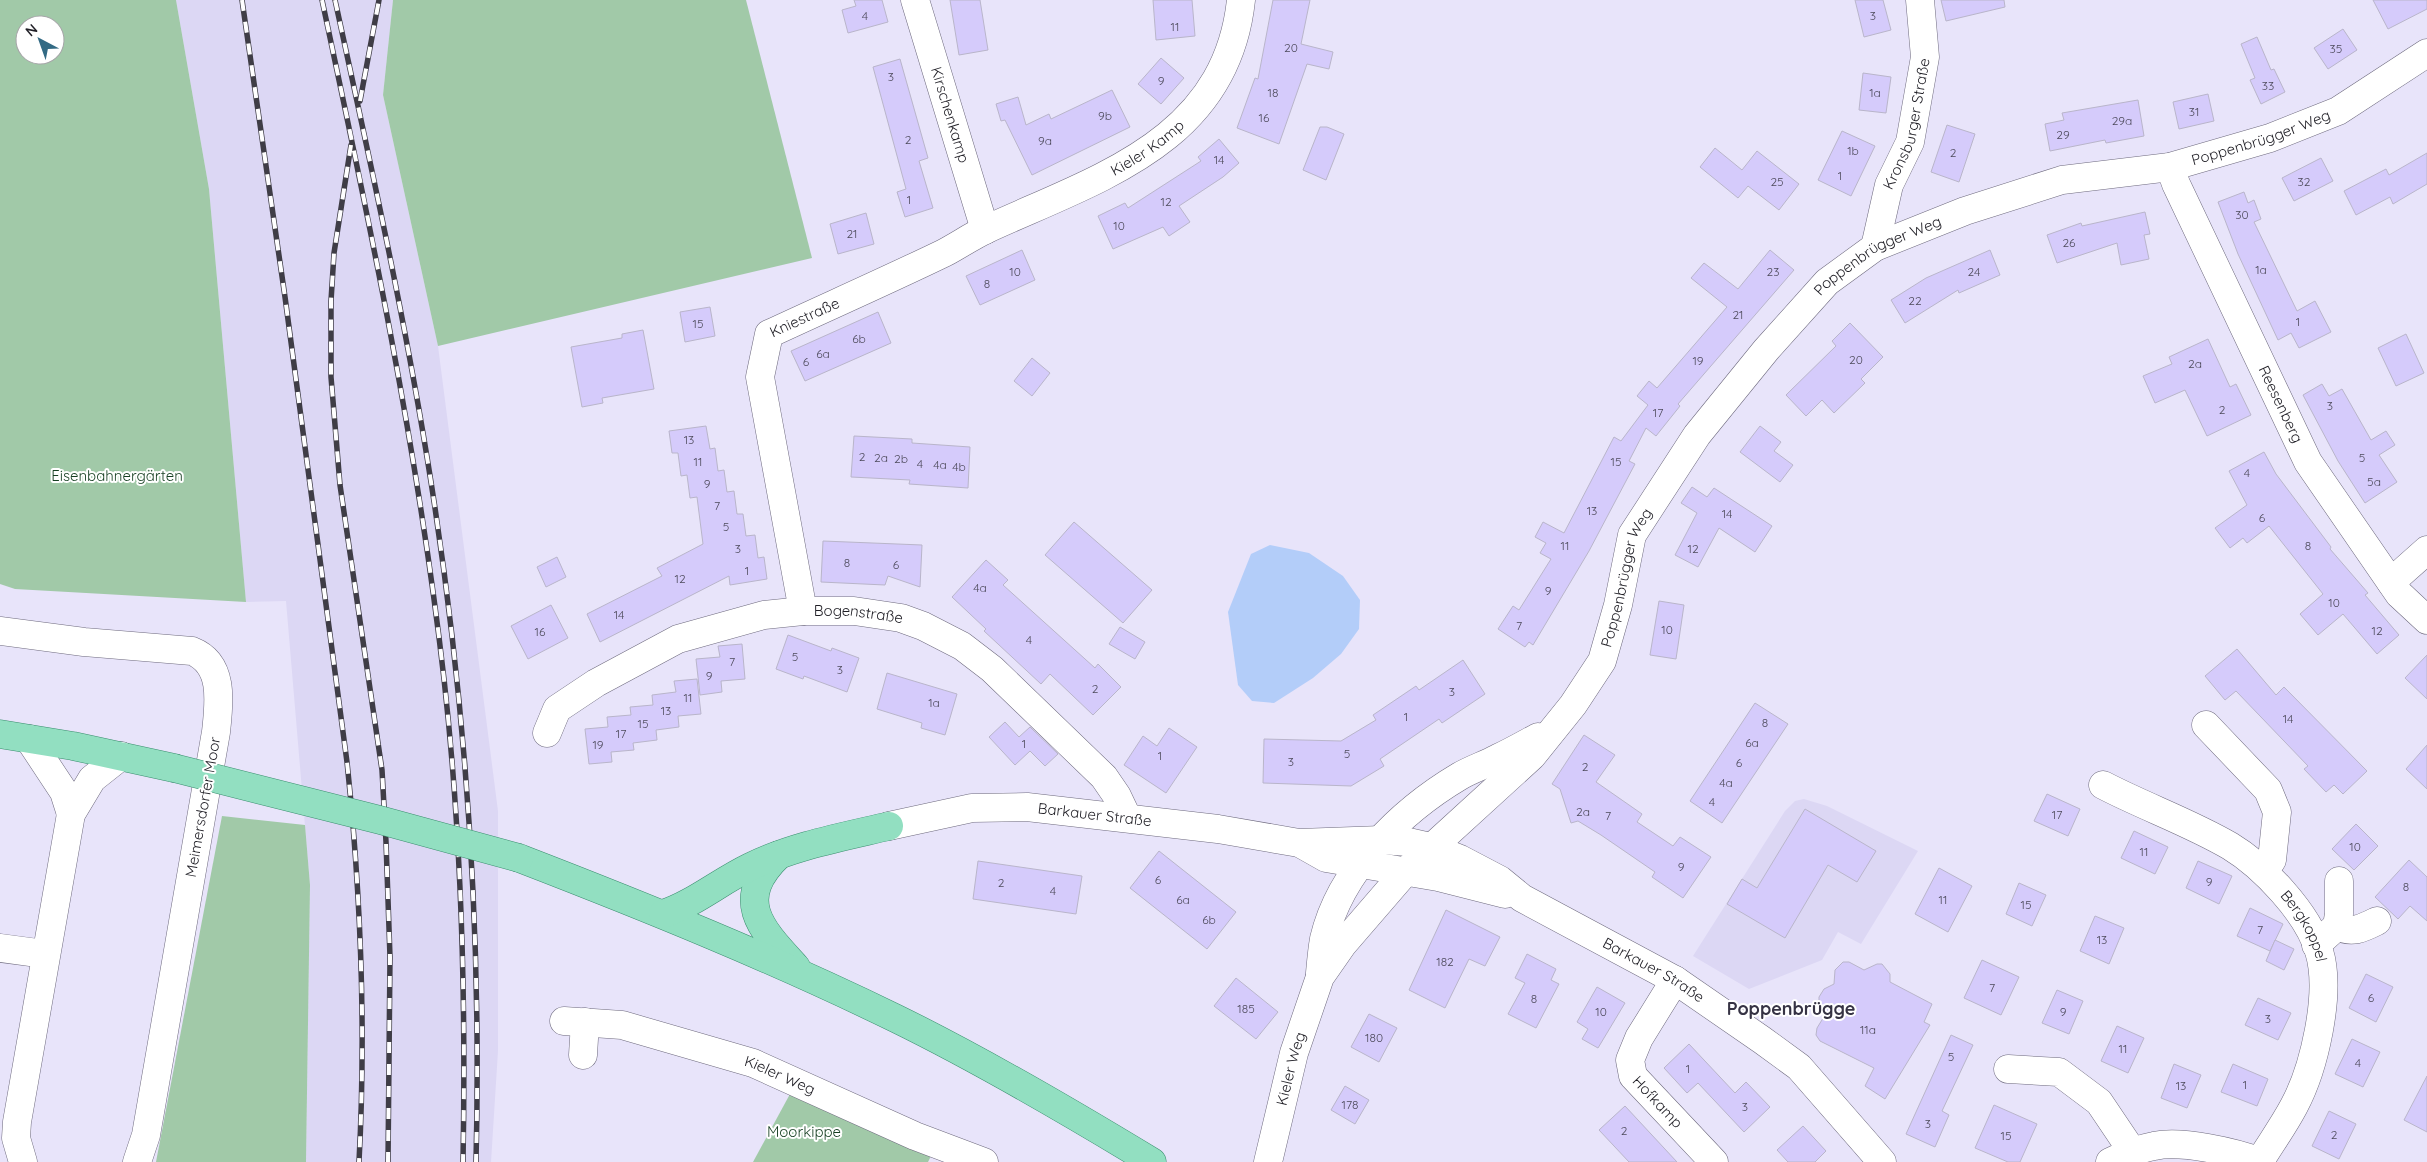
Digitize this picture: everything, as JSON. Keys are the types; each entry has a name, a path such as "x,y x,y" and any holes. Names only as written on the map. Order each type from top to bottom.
{"main road":[{"path":"0,734 121,756 174,768 380,820 519,858 663,914 803,975 895,1018 985,1065 1152,1162"},
{"path":"663,914 683,907 737,873 780,854 889,826"},
{"path":"780,854 768,866 757,886 754,898 755,914 771,940 803,975"}],"street":[{"name":"Kirschenkamp","path":"915,0 985,230"},
{"name":"Kieler Kamp","path":"985,230 1113,173 1162,142 1204,100 1222,70 1235,37 1241,0"},
{"name":"Kronsburger Straße","path":"1875,247 1889,185 1910,142 1925,57 1920,0"},
{"name":"Poppenbrügger Weg","path":"1406,871 1430,847 1532,756 1590,682 1602,661 1618,605 1632,534 1697,435 1766,350 1827,282 1875,247 1965,211 2062,180 2170,167 2270,138 2338,111 2427,53"},
{"name":"Reesenberg","path":"2170,167 2228,297 2308,462 2399,594 2427,620"},
{"name":"Kniestraße","path":"803,611 760,377 769,334 944,252 985,230"},
{"path":"2391,582 2427,550"},
{"name":"Bogenstraße","path":"547,733 557,709 596,684 678,639 738,621 803,611 854,611 901,618 923,626 962,646 992,669 1104,778 1117,796 1127,817"},
{"name":"Meimersdorfer Moor","path":"0,631 84,642 192,652 201,655 214,672 219,706 216,732 146,1135 137,1162"},
{"path":"2206,725 2268,790 2277,812 2272,860 2264,871"},
{"name":"Poppenbrügger Weg","path":"1361,865 1409,812 1432,794 1462,774 1552,730"},
{"path":"29,739 64,792 71,814"},
{"path":"23,1162 16,1138 17,1122 71,814 92,779 121,756"},
{"name":"Bergkoppel","path":"2103,785 2230,846 2264,871 2298,910 2319,952 2323,992 2318,1043 2295,1105 2260,1162"},
{"name":"Barkauer Straße","path":"889,826 972,808 1027,807 1127,817 1299,843 1382,840 1408,842 1430,847 1453,856 1500,880 1522,898 1675,980 1799,1067 1882,1162"},
{"name":"Barkauer Straße","path":"1299,843 1326,858 1406,871 1522,898"},
{"name":"Kieler Weg","path":"1268,1162 1294,1053 1320,977 1324,937 1334,911 1361,865"},
{"name":"Kieler Weg","path":"1320,977 1343,944 1406,871"},
{"path":"2316,945 2337,926 2339,881"},
{"path":"2337,926 2345,930 2359,930 2377,921"},
{"path":"0,948 45,954"},
{"name":"Hofkamp","path":"1675,980 1640,1038 1630,1060 1633,1076 1714,1162"},
{"name":"Kieler Weg","path":"583,1055 575,1022 630,1027 754,1063 915,1136 984,1162"},
{"path":"2008,1069 2059,1072 2099,1102 2121,1157 2156,1145 2204,1147 2260,1162"}],"shaded area":[{"path":"176,0 393,0 383,95 438,346 498,811 498,1051 491,1162 306,1162 310,885 286,601 246,602 209,189"},
{"path":"1804,799 1827,806 1918,851 1861,944 1838,932 1822,960 1749,989 1693,956 1785,811 1795,801"}],"green space":[{"name":"Eisenbahnergärten","path":"0,0 176,0 209,189 246,602 15,589 0,584"},
{"path":"393,0 746,0 812,258 438,346 383,95"},
{"path":"222,816 305,825 310,885 306,1162 156,1162"},
{"name":"Moorkippe","path":"790,1094 932,1154 928,1162 753,1162"}],"water":[{"path":"1270,545 1309,553 1343,576 1360,600 1359,629 1341,654 1313,678 1274,703 1252,701 1238,685 1228,612 1251,554"}],"building":[{"path":"854,0 882,0 888,22 848,33 842,10 856,6"},
{"path":"950,0 980,0 988,50 959,55"},
{"path":"1153,0 1192,0 1195,36 1156,40"},
{"path":"1273,0 1310,0 1301,44 1333,52 1329,69 1307,64 1279,144 1237,128 1255,78 1258,79"},
{"path":"1855,0 1883,0 1891,30 1864,37"},
{"path":"1941,0 2004,0 2005,7 1946,21"},
{"path":"2373,0 2427,0 2427,9 2388,29"},
{"path":"2343,29 2357,50 2328,69 2314,48"},
{"path":"2257,37 2271,70 2274,69 2285,92 2261,104 2250,80 2255,78 2241,44"},
{"path":"1161,58 1184,78 1161,104 1138,84"},
{"path":"900,59 928,158 919,161 933,208 905,217 897,192 906,189 873,67"},
{"path":"1863,73 1891,77 1886,113 1859,110"},
{"path":"1112,90 1130,127 1032,175 1005,120 1001,121 996,104 1018,97 1026,125 1049,114 1051,119"},
{"path":"2208,94 2214,121 2179,129 2173,102"},
{"path":"2138,100 2144,136 2106,143 2105,140 2050,151 2045,124 2064,120 2062,113"},
{"path":"1947,125 1975,134 1959,182 1931,172"},
{"path":"1320,127 1327,127 1344,134 1326,180 1303,170"},
{"path":"1842,131 1875,146 1851,196 1818,180"},
{"path":"1219,139 1239,163 1223,177 1179,206 1190,222 1169,236 1163,227 1113,249 1098,216 1125,203 1128,208 1201,161 1198,157"},
{"path":"1715,148 1742,170 1757,151 1799,184 1779,210 1748,186 1738,198 1700,167"},
{"path":"2427,153 2427,184 2393,204 2390,197 2356,215 2344,191 2386,169 2389,175"},
{"path":"2321,158 2333,181 2294,201 2282,178"},
{"path":"2244,192 2248,203 2254,200 2261,219 2254,222 2297,311 2315,301 2331,332 2299,348 2291,333 2278,340 2238,254 2218,202"},
{"path":"2145,212 2150,234 2144,235 2149,259 2121,265 2117,243 2057,263 2047,235 2081,223 2082,226"},
{"path":"866,213 874,244 838,254 830,224"},
{"path":"1022,250 1035,280 980,305 966,276"},
{"path":"1770,250 1794,270 1678,404 1680,406 1656,436 1646,428 1629,461 1635,464 1589,551 1533,645 1529,642 1525,647 1498,629 1513,606 1519,610 1551,559 1540,553 1546,543 1535,537 1543,522 1564,533 1614,437 1621,441 1648,405 1637,396 1649,381 1657,388 1727,307 1691,278 1704,263 1738,289"},
{"path":"1990,250 2000,275 1959,293 1958,290 1905,323 1891,300 1926,278"},
{"path":"710,307 715,336 685,342 680,312"},
{"path":"878,312 891,343 805,381 791,351"},
{"path":"1850,323 1883,357 1861,379 1865,383 1834,413 1822,400 1806,416 1786,395 1836,346 1832,341"},
{"path":"643,330 654,389 602,398 603,403 582,407 571,347 622,338 622,334"},
{"path":"2406,334 2424,373 2396,386 2378,348"},
{"path":"2208,339 2230,387 2236,384 2251,415 2207,436 2185,390 2155,403 2143,376 2172,364 2169,357"},
{"path":"1032,358 1050,373 1032,396 1014,381"},
{"path":"2322,384 2329,396 2342,389 2371,440 2386,431 2395,445 2379,455 2397,482 2365,503 2338,461 2303,395"},
{"path":"706,426 710,449 715,448 718,471 724,470 727,492 734,491 737,514 743,514 746,536 755,535 758,558 764,557 767,579 730,585 729,576 600,642 587,614 662,576 657,568 703,544 697,497 690,498 687,475 681,476 678,453 672,453 669,431"},
{"path":"1760,426 1781,442 1774,451 1793,465 1780,482 1740,452"},
{"path":"854,436 912,439 912,443 970,447 968,488 909,484 910,480 851,477"},
{"path":"2264,452 2276,474 2331,547 2330,549 2368,593 2365,595 2399,635 2377,654 2343,614 2318,635 2300,614 2323,594 2269,526 2247,543 2243,538 2230,548 2215,528 2247,505 2229,471"},
{"path":"1692,487 1707,497 1714,488 1772,526 1755,552 1719,528 1698,567 1675,555 1697,513 1681,503"},
{"path":"1074,522 1152,590 1123,623 1045,555"},
{"path":"823,541 922,545 920,587 888,576 885,585 821,582"},
{"path":"557,557 566,577 546,587 537,567"},
{"path":"986,560 1008,580 1003,585 1095,668 1098,664 1121,687 1093,715 1050,674 1041,684 984,631 986,629 952,597"},
{"path":"1659,601 1684,605 1676,659 1650,655"},
{"path":"551,605 568,638 528,659 511,626"},
{"path":"1120,627 1145,642 1135,659 1109,644"},
{"path":"788,635 831,651 832,648 859,658 847,692 804,676 803,679 776,669"},
{"path":"742,644 745,679 721,681 722,692 700,695 696,659 720,657 718,646"},
{"path":"2237,649 2276,695 2284,687 2367,771 2343,794 2334,785 2326,792 2304,769 2308,766 2236,691 2225,700 2205,676"},
{"path":"2427,655 2427,699 2405,678"},
{"path":"1463,660 1485,694 1442,723 1439,719 1380,759 1384,766 1351,786 1263,783 1264,739 1341,741 1376,720 1373,715 1416,686 1419,690"},
{"path":"887,673 957,694 945,735 921,728 922,723 877,709"},
{"path":"697,679 701,714 678,716 679,727 656,730 657,740 633,743 634,750 611,752 612,762 589,764 585,729 608,727 607,717 631,715 630,707 653,705 652,695 676,692 674,681"},
{"path":"1755,703 1788,724 1722,823 1690,801"},
{"path":"1005,722 1019,737 1030,727 1058,754 1045,766 1030,751 1015,765 989,737"},
{"path":"1169,728 1197,747 1166,793 1124,765 1143,736 1157,746"},
{"path":"1584,735 1615,755 1596,782 1642,814 1637,822 1673,846 1680,837 1711,857 1683,898 1652,877 1655,872 1601,835 1578,821 1571,823 1560,789 1552,784"},
{"path":"2427,745 2427,789 2406,769"},
{"path":"2047,794 2080,809 2068,836 2034,821"},
{"path":"1805,809 1876,851 1857,882 1828,865 1785,938 1727,904 1742,879 1757,888"},
{"path":"2356,824 2378,846 2354,870 2332,849"},
{"path":"2134,831 2168,847 2155,874 2121,858"},
{"path":"1159,851 1236,912 1207,949 1130,888"},
{"path":"2409,860 2427,877 2427,921 2410,906 2398,919 2375,897"},
{"path":"978,861 1082,876 1076,914 973,899"},
{"path":"2198,861 2232,876 2219,904 2186,888"},
{"path":"1939,868 1972,886 1948,932 1915,914"},
{"path":"2019,883 2046,895 2032,926 2006,914"},
{"path":"2250,908 2283,924 2270,951 2237,936"},
{"path":"1446,910 1500,937 1485,966 1469,959 1445,1008 1409,990"},
{"path":"2095,916 2124,928 2109,964 2080,951"},
{"path":"2275,940 2294,949 2284,970 2266,961"},
{"path":"1527,954 1556,969 1551,980 1559,984 1536,1028 1508,1014 1525,983 1515,978"},
{"path":"1982,960 2019,977 2001,1015 1964,998"},
{"path":"1843,962 1849,962 1864,970 1877,964 1882,964 1890,974 1890,982 1932,1004 1924,1022 1930,1025 1885,1099 1865,1086 1874,1068 1820,1041 1816,1035 1817,1028 1825,1015 1819,1002 1819,997 1824,989 1834,984 1835,970"},
{"path":"2366,974 2393,987 2376,1022 2349,1008"},
{"path":"1236,978 1278,1012 1256,1039 1214,1006"},
{"path":"1597,987 1625,1003 1598,1048 1582,1039 1588,1029 1577,1022"},
{"path":"2057,990 2083,1001 2069,1034 2042,1023"},
{"path":"2258,998 2291,1013 2278,1040 2245,1025"},
{"path":"1369,1014 1397,1028 1379,1062 1351,1047"},
{"path":"2117,1026 2144,1038 2128,1073 2101,1061"},
{"path":"1951,1035 1973,1045 1942,1111 1949,1115 1935,1147 1906,1134"},
{"path":"2352,1039 2380,1052 2363,1087 2335,1074"},
{"path":"1689,1044 1735,1093 1746,1082 1770,1107 1744,1132 1698,1083 1687,1093 1664,1068"},
{"path":"2174,1064 2201,1075 2187,1108 2161,1098"},
{"path":"2233,1064 2268,1079 2257,1106 2221,1092"},
{"path":"2427,1076 2427,1132 2404,1120"},
{"path":"1345,1086 1369,1100 1355,1124 1331,1110"},
{"path":"1994,1105 2037,1124 2020,1162 2008,1162 1975,1148"},
{"path":"1625,1106 1677,1162 1629,1162 1599,1130"},
{"path":"2329,1111 2356,1124 2339,1159 2312,1146"},
{"path":"1803,1126 1826,1151 1815,1162 1788,1162 1777,1150"}],"railway":[{"path":"242,0 285,297 347,762 356,862 361,962 362,1062 359,1162"},
{"path":"322,0 375,253 407,423 421,508 444,679 459,860 464,1041 463,1162"},
{"path":"335,0 407,342 427,457 452,632 461,720 473,896 477,1073 476,1162"},
{"path":"360,101 379,0"},
{"path":"351,145 334,253 331,301 331,377 340,485 382,770 390,957 388,1162"}],"district":[{"name":"Poppenbrügge","path":"1791,1009"}]}
